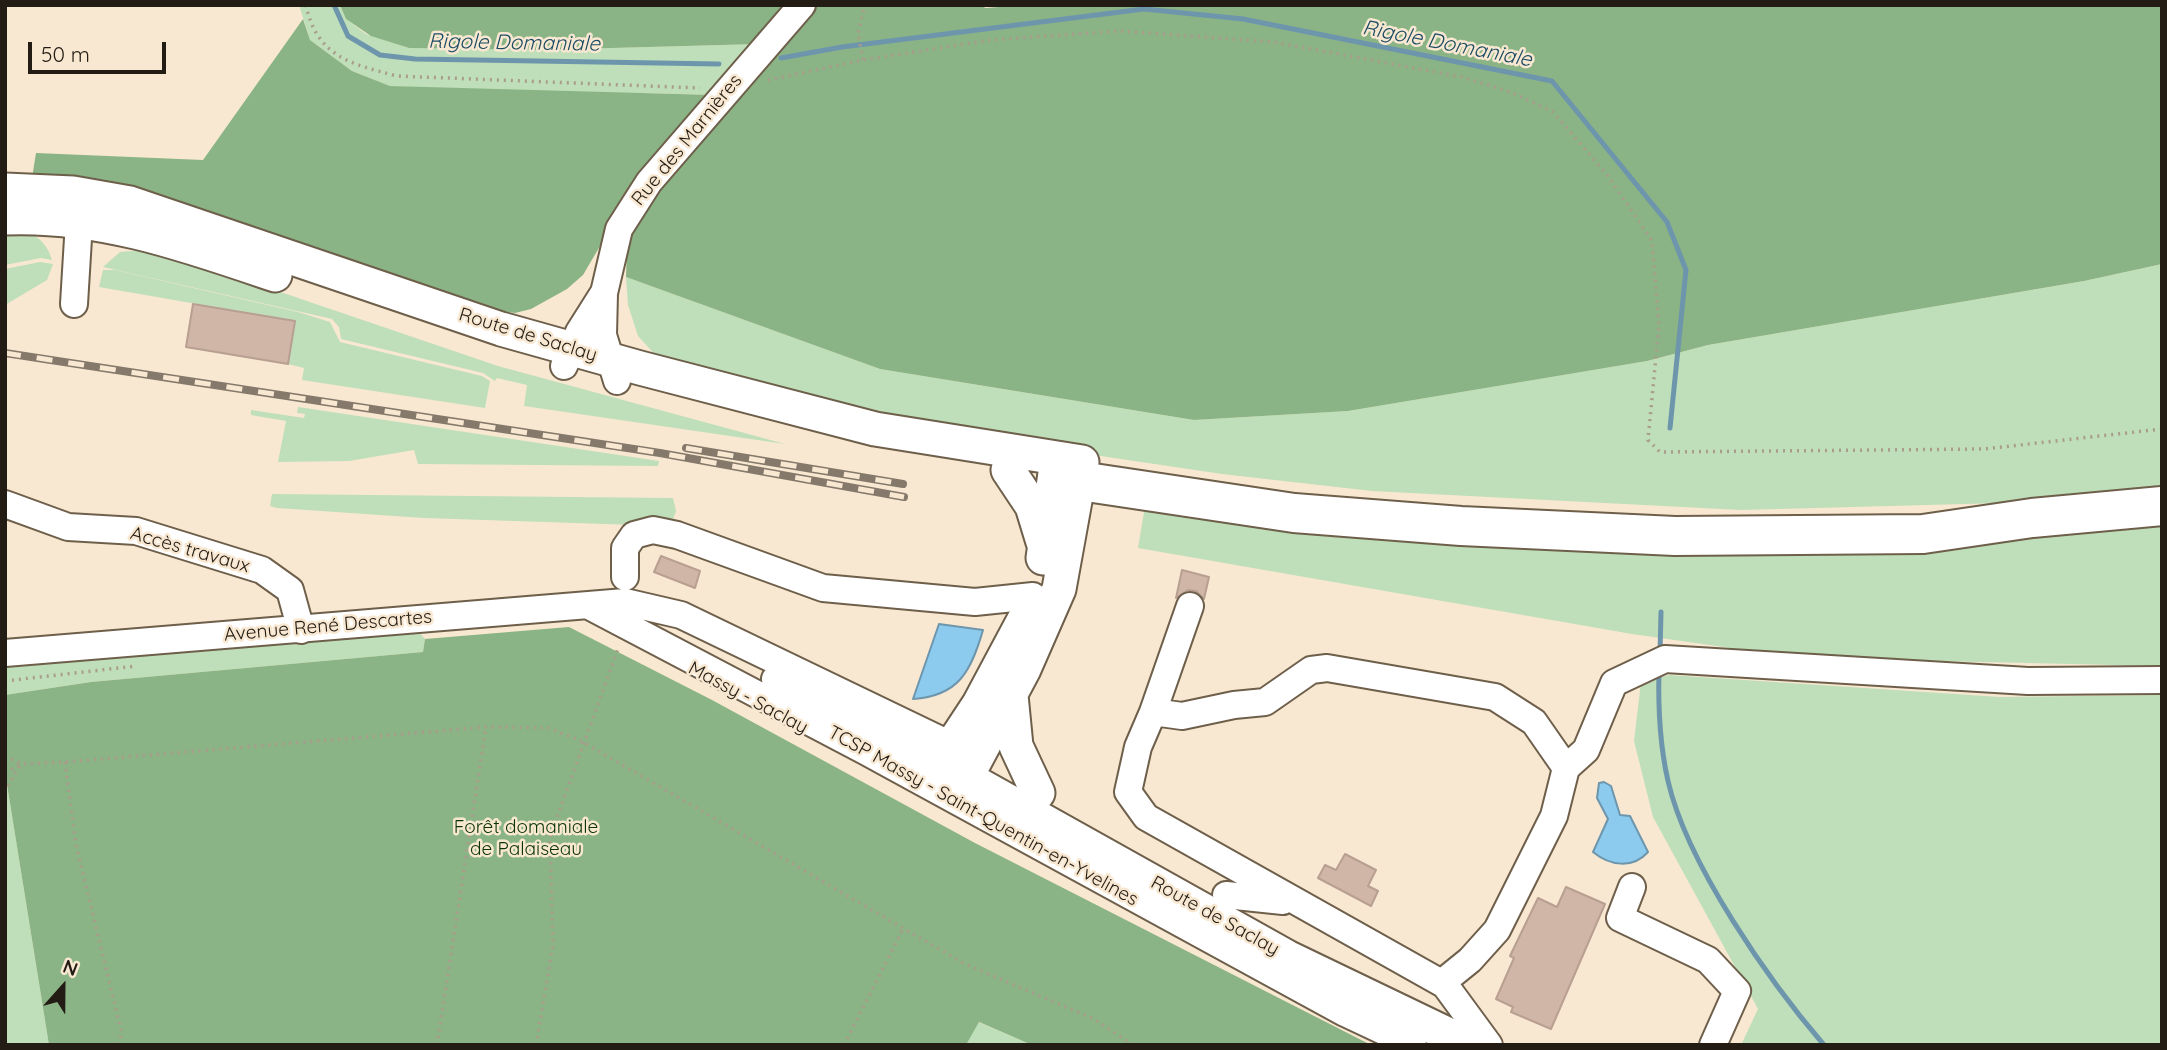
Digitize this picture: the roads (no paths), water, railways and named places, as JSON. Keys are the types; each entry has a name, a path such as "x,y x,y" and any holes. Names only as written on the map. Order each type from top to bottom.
{"highway":[{"path":"1069,470 1279,493 1462,509 1670,517 2032,518 2162,506"}],"main road":[{"name":"Route de Saclay","path":"5,190 73,193 155,210 500,329 568,357"},
{"name":"Route de Saclay","path":"5,218 107,225 182,244 436,329 875,429 1069,470"},
{"name":"Route de Saclay","path":"613,370 727,411 1008,470 1069,470"},
{"path":"1008,470 1032,506 1045,547"},
{"path":"959,761 979,704 1034,596 1045,547 1069,470"},
{"path":"959,761 1011,695 1059,589 1069,470"},
{"path":"1011,695 1016,747 1038,793"},
{"name":"Route de Saclay","path":"959,761 1357,993 1469,1045"},
{"path":"959,761 1038,793 1226,895 1357,993"}],"street":[{"name":"Rue des Marnières","path":"613,370 603,335 604,293 619,229 636,200 706,112 802,5"},
{"path":"74,304 79,222"},
{"name":"Rue des Marnières","path":"568,357 604,293"},
{"name":"Accès travaux","path":"5,504 68,527 136,531 262,570 290,590 301,630"},
{"path":"625,577 625,548 634,535 653,530 677,535 823,588 975,602 1034,596"},
{"name":"Avenue René Descartes","path":"5,653 301,630 435,616 591,607 604,601 649,607 679,630 959,761"},
{"path":"1190,606 1138,747 1128,792 1146,817 1445,985 1489,1045"},
{"name":"TCSP Massy - Saint-Quentin-en-Yvelines","path":"591,607 865,751 1345,1013 1413,1045"},
{"path":"1445,985 1449,977 1470,960 1497,930 1554,816 1566,768 1586,750 1614,683 1665,659 2028,681 2162,680"},
{"path":"1153,712 1182,716 1234,705 1265,702 1311,670 1327,668 1495,697 1534,722 1566,768"},
{"path":"1632,887 1620,918 1708,960 1737,991 1713,1045"},
{"path":"1226,895 1295,902"}],"water":[{"path":"939,624 983,630 973,658 961,679 942,693 913,699"},
{"path":"1604,782 1611,786 1620,815 1630,816 1648,852 1635,861 1614,863 1593,852 1608,819 1597,798 1599,783"}],"waterway":[{"name":"Rigole Domaniale","path":"334,5 348,36 380,55 415,59 719,64"},
{"name":"Rigole Domaniale","path":"781,58 842,47 1144,9 1243,19 1552,81 1667,222 1686,270 1670,428"},
{"path":"1660,654 1661,612"},
{"path":"1659,670 1660,726 1665,768 1678,814 1711,884 1732,920 1779,988 1824,1045"}],"railway":[{"path":"5,353 660,453 904,497"},
{"path":"686,448 903,484"}],"park label":[{"name":"Forêt domaniale de Palaiseau","path":"526,838"}]}
